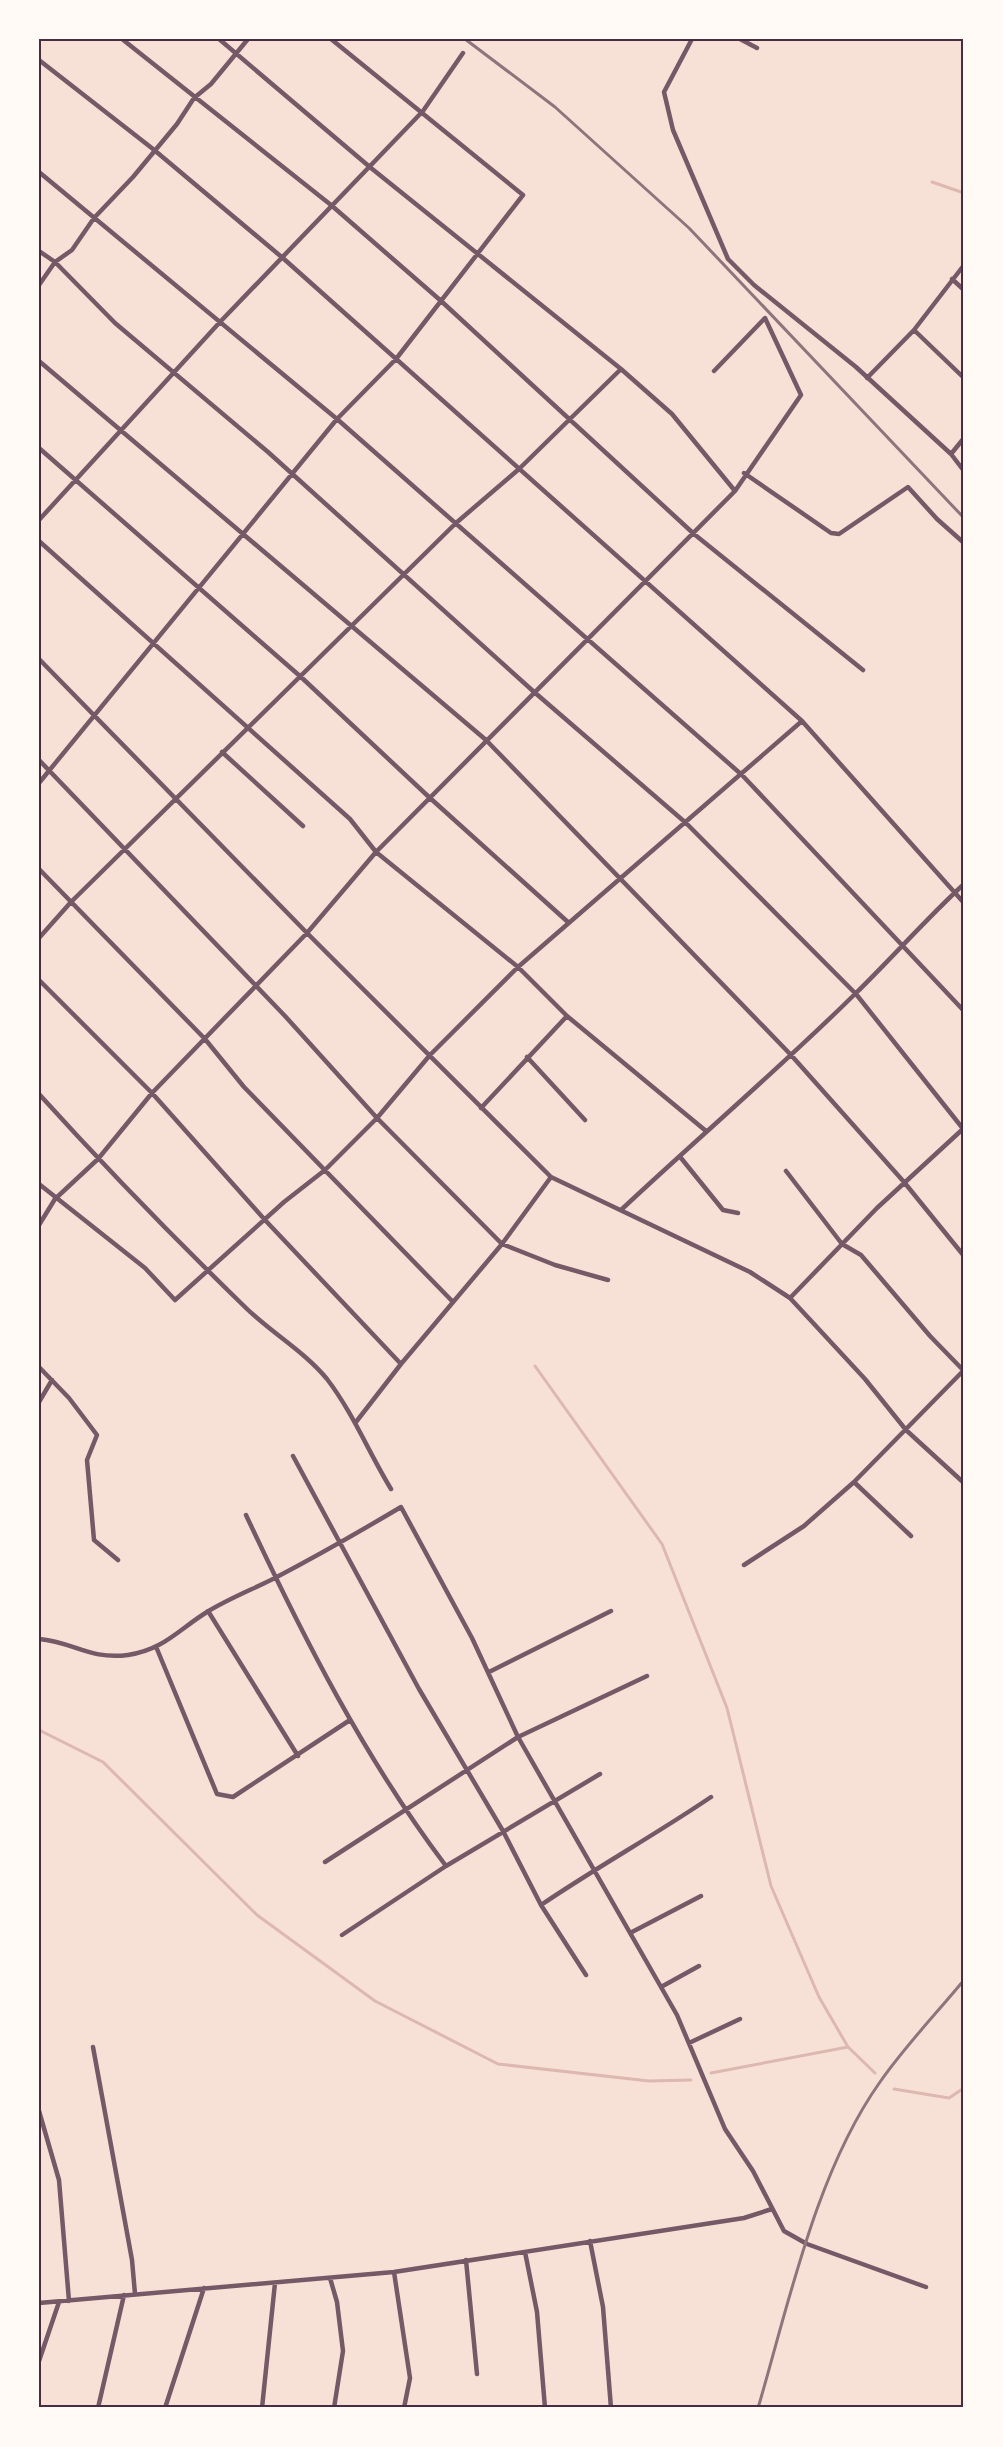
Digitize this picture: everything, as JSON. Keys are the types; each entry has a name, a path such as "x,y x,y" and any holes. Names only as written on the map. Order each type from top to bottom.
{"street":[{"path":"122,39 331,205 440,300 694,534 863,670"},
{"path":"219,39 370,168 621,369 672,414 735,491"},
{"path":"39,285 55,262 72,250 94,218 133,177 153,149 177,124 194,98 211,84 248,39"},
{"path":"39,783 291,473 337,419 396,359 523,195 423,111 331,39"},
{"path":"692,39 664,92 673,130 728,259 754,285 867,378 951,454 964,471"},
{"path":"740,39 757,48"},
{"path":"39,520 172,373 284,259 331,205 370,168 423,111 463,54"},
{"path":"39,60 153,149 284,259 802,722 964,903"},
{"path":"39,172 337,419 742,775 964,1011"},
{"path":"39,251 55,262 115,323 291,473 533,691 686,823 856,994 964,1129 904,1182 790,1298"},
{"path":"867,378 914,330 964,265"},
{"path":"952,279 964,290"},
{"path":"39,1225 55,1199 98,1159 152,1093 307,933 376,852 586,637 694,534 735,491 744,473 801,395 765,318 714,371"},
{"path":"914,330 964,378"},
{"path":"39,361 122,429 486,740 791,1055 904,1182 964,1256"},
{"path":"39,938 71,902 222,752 405,576 456,523 519,469 621,369"},
{"path":"951,454 964,438"},
{"path":"39,448 76,478 198,589 302,677 430,798 569,923"},
{"path":"744,473 831,533 839,534 908,488 964,543"},
{"path":"39,541 350,819 376,852 518,967 567,1016 706,1131"},
{"path":"39,659 307,933 551,1177 750,1272 790,1298 865,1379 906,1430 964,1483"},
{"path":"39,1184 55,1199 146,1268 175,1300 325,1170 377,1118 429,1055 518,967 802,722"},
{"path":"222,752 303,826"},
{"path":"39,760 126,848 377,1118 502,1244 555,1265 608,1280"},
{"path":"39,869 205,1039 244,1087 453,1302"},
{"path":"621,1210 681,1158 706,1131 856,994 964,884"},
{"path":"39,980 152,1093 265,1220 400,1364"},
{"path":"481,1107 567,1016"},
{"path":"527,1057 585,1120"},
{"path":"39,1094 98,1159 207,1271 257,1319 326,1379 356,1422 368,1451 391,1489"},
{"path":"681,1158 723,1210 738,1213"},
{"path":"744,1565 804,1526 854,1482 964,1370 908,1312 861,1255 842,1244 786,1171"},
{"path":"356,1422 400,1364 502,1244 551,1177"},
{"path":"39,1367 97,1436 87,1460 94,1540 118,1560"},
{"path":"39,1402 52,1380"},
{"path":"293,1456 375,1612 503,1831 541,1905 586,1975"},
{"path":"854,1482 911,1536"},
{"path":"39,1639 58,1641 89,1654 100,1656 127,1655 157,1649 208,1611 340,1544 401,1507 489,1672 518,1737 593,1869 632,1932 689,2043 725,2129 753,2171 784,2231 807,2244 926,2288"},
{"path":"246,1515 275,1577 350,1720 403,1810 446,1866"},
{"path":"208,1611 298,1756"},
{"path":"489,1672 611,1611"},
{"path":"157,1649 217,1794 233,1797 350,1720"},
{"path":"325,1862 518,1737 647,1676"},
{"path":"342,1935 446,1866 600,1774"},
{"path":"541,1905 593,1869 646,1841 711,1797"},
{"path":"632,1932 701,1896"},
{"path":"661,1987 699,1966"},
{"path":"689,2043 740,2019"},
{"path":"93,2048 132,2260 135,2294"},
{"path":"39,2111 59,2180 69,2301"},
{"path":"39,2303 394,2272 744,2218 772,2209"},
{"path":"590,2241 603,2307 611,2408"},
{"path":"525,2252 537,2312 545,2408"},
{"path":"466,2260 477,2374"},
{"path":"394,2272 410,2378 404,2408"},
{"path":"330,2278 337,2302 343,2351 334,2408"},
{"path":"262,2408 274,2283"},
{"path":"165,2408 204,2288"},
{"path":"98,2408 124,2295"},
{"path":"39,2361 59,2302"}],"waterway":[{"path":"932,182 964,193"},
{"path":"535,1366 662,1544 727,1708 771,1886 819,1997 848,2047"},
{"path":"39,1730 103,1762 257,1915 375,2001 498,2064 649,2081 691,2080"},
{"path":"711,2073 848,2047 875,2073"},
{"path":"894,2089 949,2098 964,2088"}],"railway":[{"path":"465,39 555,107 689,228 964,518"},
{"path":"758,2408 793,2282 821,2197 838,2156 880,2082 964,1980"}]}
